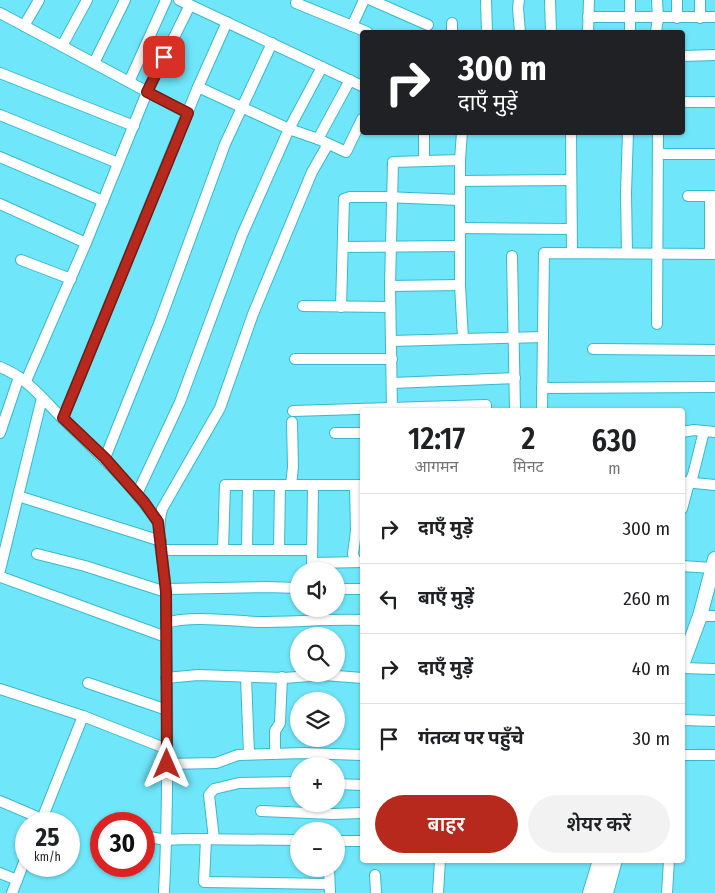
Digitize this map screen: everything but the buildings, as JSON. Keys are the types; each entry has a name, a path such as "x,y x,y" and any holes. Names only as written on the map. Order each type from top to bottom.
{"main road":[{"path":"685,658 700,616 714,564"},
{"path":"598,893 608,863"}],"street":[{"path":"24,26 38,0"},
{"path":"62,46 87,0"},
{"path":"94,63 125,0"},
{"path":"129,82 166,0"},
{"path":"179,0 360,85"},
{"path":"352,26 364,0"},
{"path":"371,0 428,25"},
{"path":"486,0 487,30"},
{"path":"519,0 520,30"},
{"path":"550,0 551,30"},
{"path":"588,30 589,0"},
{"path":"630,0 630,30"},
{"path":"656,30 657,0"},
{"path":"677,0 677,18"},
{"path":"700,0 700,18"},
{"path":"296,3 362,30"},
{"path":"0,433 22,379 71,279 147,92 190,5"},
{"path":"0,13 188,113"},
{"path":"588,18 715,17"},
{"path":"63,418 198,86 227,22"},
{"path":"105,458 160,321 225,144 272,43"},
{"path":"685,56 715,55"},
{"path":"137,494 180,402 242,235 289,129 322,66"},
{"path":"0,73 134,126"},
{"path":"318,139 350,80"},
{"path":"198,86 289,129 318,139 346,152 360,123"},
{"path":"685,102 715,102"},
{"path":"0,115 118,163"},
{"path":"424,135 424,161"},
{"path":"462,135 460,285 463,339"},
{"path":"571,135 572,253"},
{"path":"627,253 628,135"},
{"path":"657,324 658,135"},
{"path":"164,893 167,764 166,591 158,522 162,509 220,408 253,314 312,172 328,144"},
{"path":"658,154 715,154"},
{"path":"0,157 103,201"},
{"path":"460,160 392,162 390,286 392,408 486,404 486,408"},
{"path":"460,181 571,180"},
{"path":"542,408 544,253 713,254 712,196 688,196"},
{"path":"341,306 344,200 350,197 460,200"},
{"path":"0,204 86,243"},
{"path":"460,228 571,229"},
{"path":"343,247 460,246"},
{"path":"512,256 515,408"},
{"path":"21,260 71,279"},
{"path":"390,286 460,285"},
{"path":"304,306 390,307"},
{"path":"391,341 543,337"},
{"path":"593,349 715,350"},
{"path":"295,359 392,360"},
{"path":"0,367 22,379 105,458 137,494 158,522"},
{"path":"392,383 515,378"},
{"path":"542,388 715,387"},
{"path":"0,570 2,555 42,398"},
{"path":"293,411 360,409"},
{"path":"291,485 293,467 292,422"},
{"path":"686,483 693,474 704,431"},
{"path":"685,432 715,432"},
{"path":"335,434 360,433"},
{"path":"686,483 715,485"},
{"path":"223,549 225,485 359,485 353,554 359,562"},
{"path":"247,550 248,485"},
{"path":"279,550 280,485"},
{"path":"313,485 312,563 359,562"},
{"path":"18,496 161,546 247,550 312,550"},
{"path":"37,554 85,566 166,591 290,588"},
{"path":"685,566 714,564"},
{"path":"0,575 1,578 166,637"},
{"path":"345,589 360,589"},
{"path":"700,616 715,616"},
{"path":"166,624 174,621 193,620 295,622 360,620"},
{"path":"685,666 715,669"},
{"path":"166,678 198,675 282,678 324,675 360,678"},
{"path":"246,677 250,754"},
{"path":"275,754 275,731 280,723 282,678"},
{"path":"88,683 166,710"},
{"path":"0,689 83,716 167,749"},
{"path":"45,812 83,716"},
{"path":"685,720 715,720"},
{"path":"167,764 216,763 238,754 360,755"},
{"path":"685,754 715,755"},
{"path":"203,893 210,839 209,795 214,789 239,783 290,782"},
{"path":"345,784 360,785"},
{"path":"0,801 23,812"},
{"path":"261,811 360,813"},
{"path":"155,838 166,840 290,840"},
{"path":"345,841 360,841"},
{"path":"438,893 440,863"},
{"path":"588,893 597,863"},
{"path":"608,893 616,863"},
{"path":"667,893 670,863"},
{"path":"0,874 17,880"},
{"path":"375,875 376,893"},
{"path":"12,893 18,877"},
{"path":"204,882 330,888"}],"route":[{"path":"164,57 147,92 188,113 63,418 105,458 144,502 158,522 166,592 167,764"}]}
